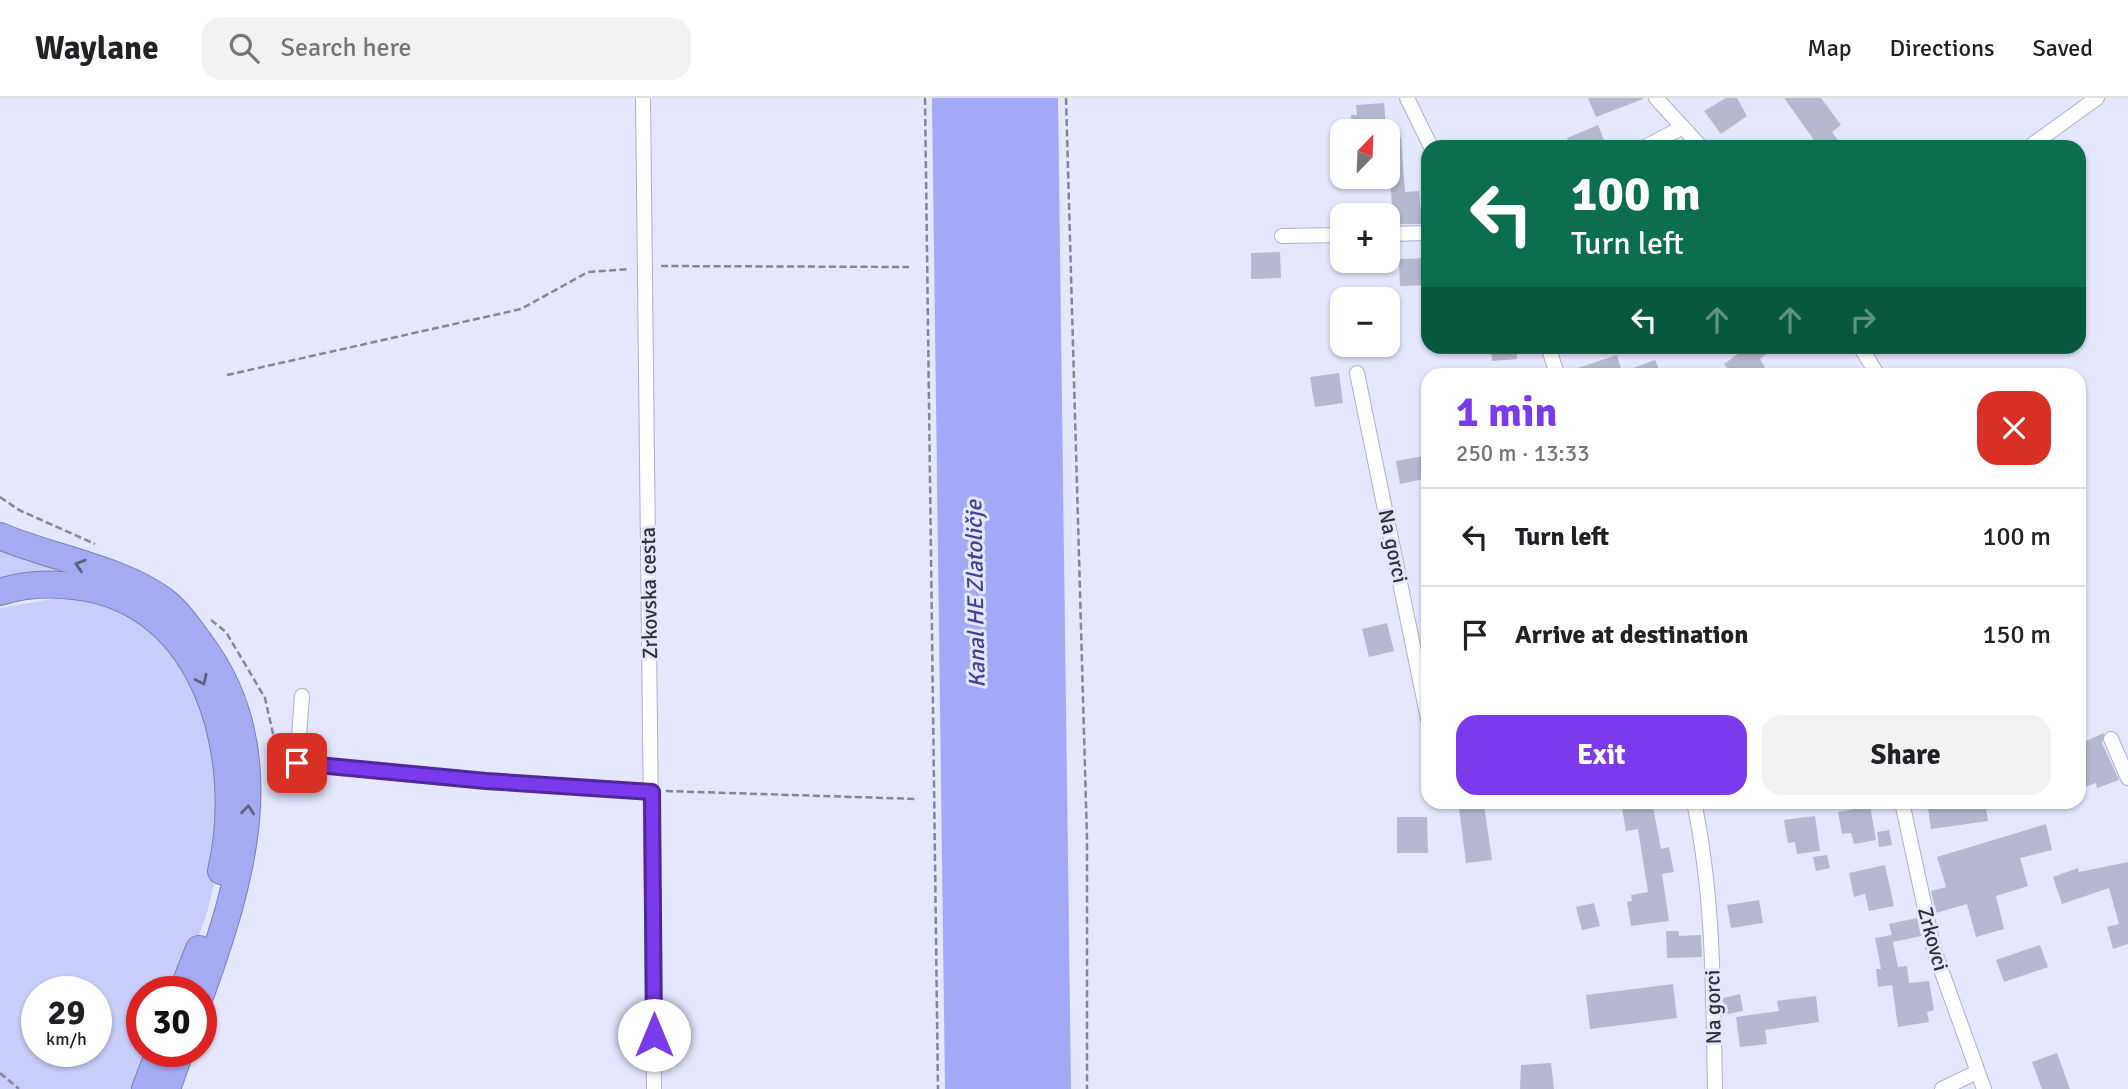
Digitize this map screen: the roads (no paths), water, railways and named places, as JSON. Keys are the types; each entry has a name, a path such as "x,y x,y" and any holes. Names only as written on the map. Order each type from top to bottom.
{"highway":[{"path":"0,536 132,582 163,600 188,626 217,665 246,743 249,795 243,855 226,925 208,976"},
{"path":"0,592 51,583 100,589 126,598 155,617 191,657 212,703 226,748 230,792 226,852 210,920 188,976"},
{"path":"145,1089 153,1067"},
{"path":"167,1089 175,1067"}],"street":[{"name":"Zrkovska cesta","path":"643,98 654,1089"},
{"path":"1407,98 1428,140"},
{"path":"1656,98 1695,140"},
{"path":"2039,140 2097,98"},
{"path":"1658,140 1683,127"},
{"path":"1400,234 1421,233"},
{"path":"1282,236 1330,235"},
{"name":"Na gorci","path":"1357,373 1421,685"},
{"path":"302,696 297,763 486,781 652,792"},
{"path":"2111,739 2128,778"},
{"name":"Na gorci","path":"1695,809 1704,849 1712,925 1715,1089"},
{"name":"Zrkovci","path":"1904,809 1934,950 1984,1089"},
{"path":"1942,1089 1977,1072"}],"water":[{"name":"Kanal HE Zlatoličje","path":"932,98 1058,98 1071,1089 945,1089"}]}
